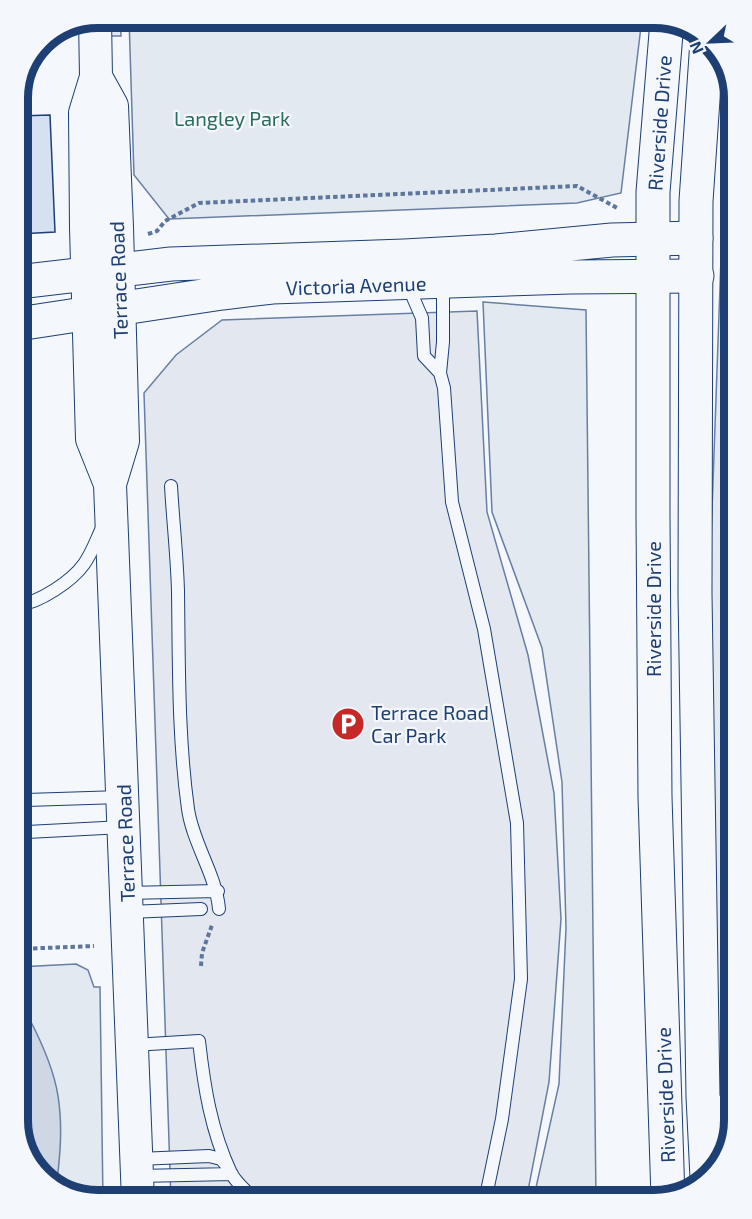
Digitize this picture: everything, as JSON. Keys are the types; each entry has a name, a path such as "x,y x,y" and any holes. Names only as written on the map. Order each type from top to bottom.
{"main road":[{"name":"Riverside Drive","path":"666,30 653,192 653,276 655,797 668,1189"},
{"name":"Riverside Drive","path":"705,72 696,201 695,594 703,1097 706,1166"},
{"name":"Victoria Avenue","path":"29,281 183,264 404,256 496,251 612,240 696,238"},
{"name":"Victoria Avenue","path":"29,322 272,287 570,277 697,276"}],"street":[{"name":"Terrace Road","path":"95,29 96,77 85,112 103,273 104,312 123,441 110,498 137,1178"}],"lane":[{"path":"443,282 443,342 440,373 444,388 452,502 484,629 517,823 521,979 502,1119 487,1190"},
{"path":"384,284 400,287 412,295 422,318 424,356 440,373"},
{"path":"171,486 178,589 178,687 183,765 189,813 195,836 218,891 219,909"},
{"path":"29,603 42,598 75,574 85,563 110,498"},
{"path":"29,800 123,812"},
{"path":"29,832 123,812"},
{"path":"127,903 218,891"},
{"path":"127,903 201,909"},
{"path":"133,1045 199,1041 204,1087 210,1114 230,1171"},
{"path":"703,1097 724,1104"},
{"path":"137,1178 209,1156 221,1160 246,1190"},
{"path":"137,1178 230,1171"}],"path":[{"path":"142,236 157,231 165,221 199,203 577,186 622,211"},
{"path":"201,966 202,953 213,921"},
{"path":"29,949 94,946"}],"green space":[{"name":"Langley Park","path":"129,29 641,29 621,193 577,203 169,219 134,175"},
{"path":"724,174 724,1090 718,1081 708,623"},
{"path":"483,302 586,310 596,1190 535,1190 559,1084 566,928 562,782 542,648 492,512"},
{"path":"76,964 88,970 94,987 100,987 103,1190 76,1187 59,1179 40,1160 32,1143 29,1121 29,966"}],"shaded area":[{"path":"111,29 121,29 121,36 111,36"},
{"name":"Terrace Road Car Park","path":"477,311 487,512 528,655 554,793 561,919 549,1082 528,1190 171,1190 144,393 176,355 222,320"},
{"path":"29,1018 56,1086 60,1108 57,1178 40,1160 30,1135"}],"building":[{"path":"50,115 55,232 29,233 29,116"}],"place":[{"name":"Terrace Road Car Park","path":"348,724"}]}
